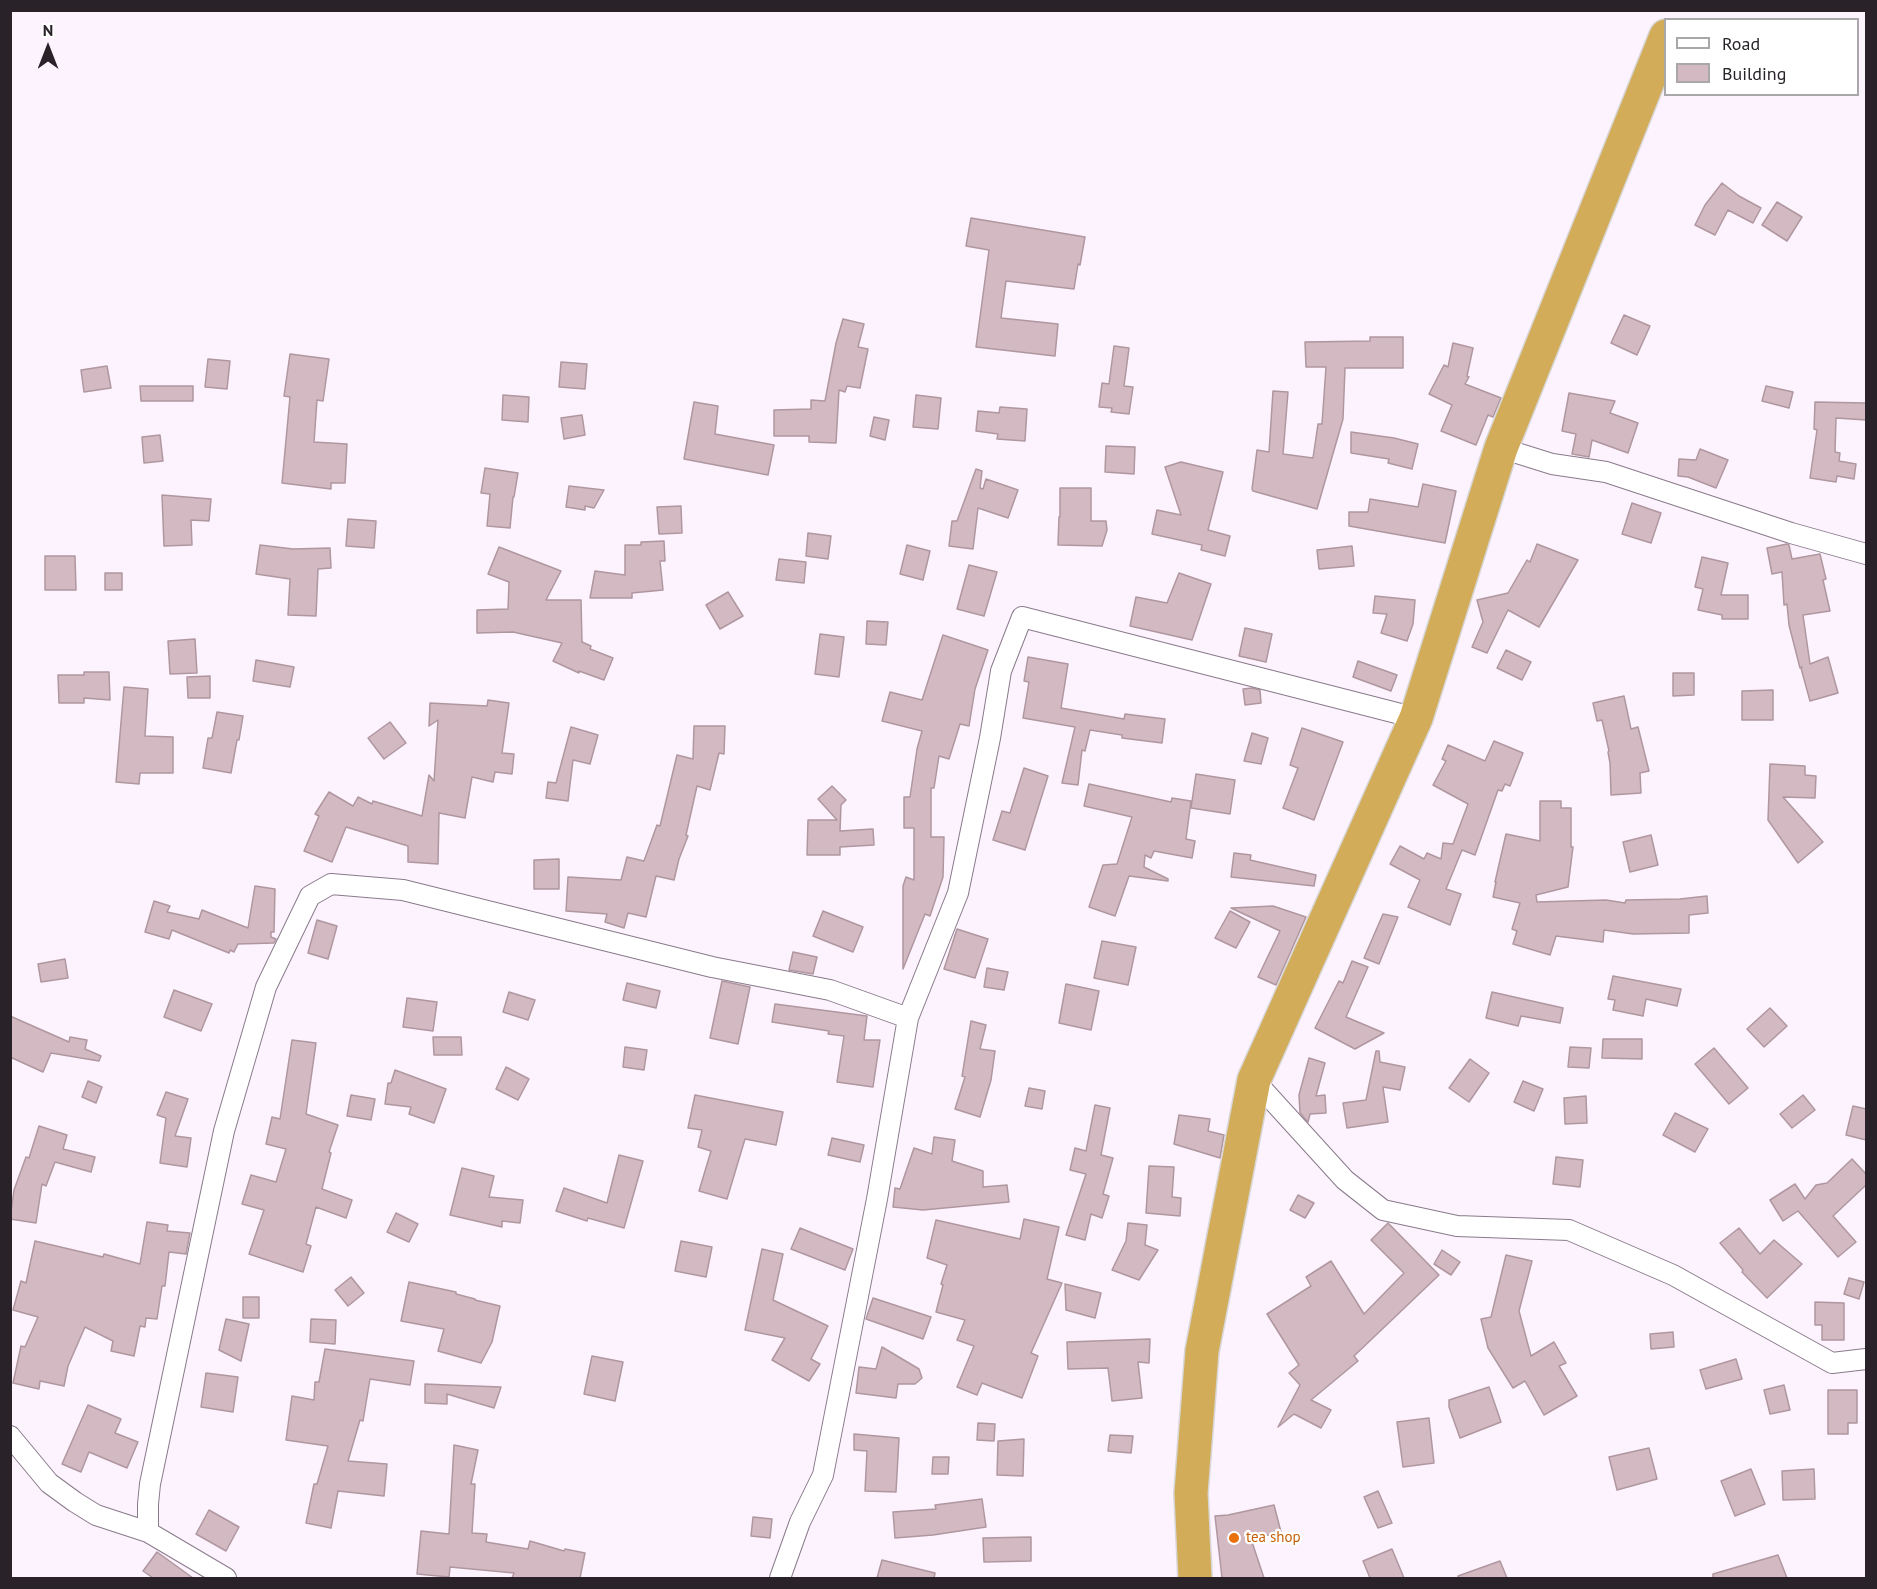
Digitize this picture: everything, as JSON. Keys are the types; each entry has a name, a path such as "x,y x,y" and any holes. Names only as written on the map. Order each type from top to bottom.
{"highway":[{"path":"1195,1578 1191,1494 1202,1351 1254,1080 1416,718 1501,448 1664,39"}],"street":[{"path":"1501,448 1552,464 1606,472 1866,554"},
{"path":"780,1578 800,1522 824,1475 877,1198 908,1018 958,893 990,738 1001,671 1022,617 1416,718"},
{"path":"148,1532 150,1484 224,1131 266,987 310,896 331,884 403,890 712,967 830,990 908,1018"},
{"path":"1254,1080 1345,1180 1383,1210 1457,1226 1569,1230 1673,1275 1833,1363 1866,1359"},
{"path":"10,1436 48,1483 75,1502 96,1515 148,1532 226,1578"}],"building":[{"path":"1722,183 1761,208 1753,223 1728,210 1715,235 1695,225 1705,205"},
{"path":"1777,202 1802,217 1787,241 1762,225"},
{"path":"971,218 1085,237 1074,289 1006,281 1001,318 1058,324 1055,356 976,347 989,250 966,246"},
{"path":"1624,315 1650,326 1637,355 1611,343"},
{"path":"843,319 864,324 858,347 868,349 860,388 847,386 845,392 839,390 836,443 809,442 809,436 774,436 774,410 811,409 811,400 825,401"},
{"path":"1370,337 1403,337 1403,368 1345,368 1343,419 1317,509 1253,491 1257,450 1269,452 1273,391 1288,392 1283,454 1313,458 1318,424 1322,424 1326,367 1306,367 1305,342 1370,341"},
{"path":"1453,343 1473,348 1467,376 1469,377 1465,384 1501,398 1493,417 1488,415 1476,445 1441,431 1452,405 1429,394 1444,365 1448,367"},
{"path":"1114,346 1129,348 1124,386 1133,387 1129,414 1111,412 1112,408 1099,407 1102,383 1109,384"},
{"path":"290,354 329,359 323,401 317,400 314,442 347,444 345,483 331,483 331,489 282,483 290,397 284,396"},
{"path":"208,359 230,361 227,389 205,387"},
{"path":"561,362 587,364 585,389 559,387"},
{"path":"107,366 111,388 84,392 81,370"},
{"path":"140,386 193,386 193,401 141,401"},
{"path":"1766,386 1793,392 1789,408 1762,401"},
{"path":"1569,393 1615,401 1610,413 1638,423 1628,453 1592,440 1589,457 1572,454 1576,434 1562,431"},
{"path":"503,395 529,397 528,422 502,420"},
{"path":"916,395 941,398 938,429 913,427"},
{"path":"694,402 718,406 715,434 774,445 768,475 684,459"},
{"path":"1815,402 1866,403 1866,420 1836,418 1835,452 1840,453 1839,461 1856,464 1854,479 1837,476 1836,482 1810,478 1817,430 1814,429"},
{"path":"1000,407 1027,409 1025,441 997,439 998,434 976,431 978,411 999,413"},
{"path":"582,415 585,435 564,439 561,418"},
{"path":"874,417 889,420 885,440 870,436"},
{"path":"1351,432 1418,444 1412,469 1388,463 1389,459 1351,453"},
{"path":"160,435 163,461 144,463 142,437"},
{"path":"1106,446 1135,447 1134,474 1105,472"},
{"path":"1700,449 1728,460 1716,488 1688,477 1678,476 1679,459 1696,460"},
{"path":"1181,462 1223,472 1208,530 1230,536 1225,556 1201,550 1202,545 1152,534 1157,510 1181,515 1165,467"},
{"path":"485,468 518,473 510,528 487,526 490,494 481,493"},
{"path":"976,469 982,471 980,488 983,489 986,479 1018,490 1008,518 978,508 973,549 949,546 952,521 957,521"},
{"path":"1423,484 1456,491 1445,543 1349,526 1349,512 1368,512 1370,499 1418,507"},
{"path":"569,486 604,490 594,508 585,506 585,510 566,507"},
{"path":"1060,488 1091,488 1091,521 1106,521 1107,530 1102,546 1058,545"},
{"path":"162,495 211,499 209,521 191,520 192,545 164,546"},
{"path":"1632,503 1661,513 1651,543 1622,534"},
{"path":"681,506 682,533 659,534 657,507"},
{"path":"348,519 376,521 374,548 346,546"},
{"path":"808,533 831,536 828,559 806,556"},
{"path":"664,541 665,561 660,561 663,590 632,593 632,598 590,598 595,571 625,575 625,545"},
{"path":"1537,544 1578,560 1539,627 1508,610 1487,653 1472,647 1483,622 1477,600 1508,593 1527,560 1530,562"},
{"path":"1787,544 1792,559 1820,554 1826,579 1823,580 1830,611 1803,615 1810,664 1828,657 1838,693 1810,701 1789,625 1787,604 1784,605 1782,572 1772,574 1767,548"},
{"path":"260,545 293,549 330,548 331,568 318,569 316,616 288,615 290,579 256,574"},
{"path":"907,545 930,551 923,580 900,574"},
{"path":"1352,546 1354,566 1319,569 1317,550"},
{"path":"499,547 561,571 546,600 581,600 582,642 591,646 590,649 613,658 604,680 579,671 579,673 553,661 562,643 513,632 477,633 477,610 508,609 509,582 488,574"},
{"path":"45,556 75,556 76,590 45,590"},
{"path":"1702,557 1728,563 1721,595 1748,595 1748,619 1722,619 1722,615 1698,610 1703,589 1695,587"},
{"path":"779,559 806,562 804,583 776,580"},
{"path":"969,565 997,572 984,616 957,609"},
{"path":"105,573 122,573 122,590 105,590"},
{"path":"1179,573 1211,584 1192,640 1130,626 1136,597 1167,603"},
{"path":"728,592 743,616 720,629 706,605"},
{"path":"1375,596 1415,600 1413,624 1407,641 1381,633 1387,614 1373,613"},
{"path":"867,621 888,622 886,645 866,644"},
{"path":"1245,628 1272,634 1266,662 1239,656"},
{"path":"820,634 844,637 839,677 815,674"},
{"path":"943,635 988,650 975,689 969,726 960,724 949,759 939,756 934,788 931,788 931,837 944,837 943,877 930,916 925,914 903,969 903,886 906,877 914,880 914,828 904,828 904,797 910,797 922,731 882,721 890,692 922,700"},
{"path":"195,639 197,673 170,674 168,641"},
{"path":"1506,650 1531,662 1522,680 1497,668"},
{"path":"1028,657 1068,664 1061,708 1124,719 1125,714 1165,719 1162,743 1122,738 1122,735 1090,730 1085,751 1082,750 1078,785 1062,783 1075,727 1023,718 1029,682 1024,681"},
{"path":"256,660 294,667 290,687 253,681"},
{"path":"1358,661 1397,675 1391,691 1353,677"},
{"path":"84,672 109,672 110,700 84,698 84,703 59,703 58,675 84,675"},
{"path":"1673,673 1694,673 1694,695 1673,696"},
{"path":"210,676 210,698 188,698 187,677"},
{"path":"124,687 148,689 145,736 173,737 173,773 140,773 139,784 116,782"},
{"path":"1243,689 1260,690 1261,703 1245,705"},
{"path":"1773,690 1773,720 1742,720 1742,691"},
{"path":"1624,696 1631,729 1638,727 1649,771 1640,773 1641,793 1611,795 1609,751 1602,720 1597,721 1593,703"},
{"path":"488,700 509,703 502,753 514,754 512,774 495,772 493,782 472,777 465,818 439,813 438,864 408,862 408,846 346,827 332,862 304,851 319,816 315,814 329,792 353,806 358,797 372,804 373,801 422,816 429,775 434,781 438,720 429,726 430,703 487,706"},
{"path":"217,712 243,716 231,773 203,768 208,738 212,738"},
{"path":"390,722 406,743 384,759 368,738"},
{"path":"694,726 725,726 724,754 719,753 710,790 697,786 686,835 688,836 674,880 656,876 646,917 628,913 624,928 605,922 607,914 566,911 568,877 621,880 627,857 644,861 657,825 660,826 677,755 693,759"},
{"path":"571,727 598,735 590,764 573,760 568,801 546,798 548,782 556,783"},
{"path":"1302,728 1343,742 1314,820 1283,808 1298,768 1290,765"},
{"path":"1252,733 1268,738 1261,764 1244,761"},
{"path":"1494,741 1523,753 1510,786 1505,784 1502,791 1498,790 1475,855 1462,850 1446,889 1461,894 1450,925 1408,907 1420,880 1390,864 1400,846 1424,859 1427,853 1441,859 1443,843 1453,844 1468,804 1433,785 1446,761 1442,759 1448,745 1485,761"},
{"path":"1770,764 1805,766 1805,775 1816,776 1815,798 1783,797 1823,842 1798,863 1768,820"},
{"path":"1024,768 1048,776 1025,850 993,840 1002,811 1010,813"},
{"path":"1196,774 1235,780 1230,814 1191,808"},
{"path":"1089,784 1171,802 1172,798 1191,801 1186,839 1195,841 1192,858 1154,851 1151,858 1145,855 1144,867 1168,881 1129,876 1115,916 1089,907 1103,865 1117,864 1132,817 1084,806"},
{"path":"832,786 846,800 841,805 840,831 873,829 874,845 840,847 840,855 807,855 808,820 837,820 818,799"},
{"path":"1540,801 1561,801 1561,808 1571,808 1571,847 1573,847 1568,887 1536,895 1537,902 1606,900 1625,903 1626,900 1707,896 1708,913 1689,915 1689,933 1633,934 1604,930 1603,942 1556,936 1550,955 1513,944 1517,931 1512,929 1520,903 1493,897 1495,882 1506,834 1540,841"},
{"path":"1651,835 1658,865 1630,872 1623,842"},
{"path":"1234,853 1251,855 1250,860 1316,875 1314,886 1231,877"},
{"path":"559,859 559,889 534,889 534,860"},
{"path":"255,886 275,889 274,932 271,932 271,937 276,939 274,943 238,944 234,952 230,950 229,953 172,930 169,939 145,932 154,901 170,906 167,912 199,919 202,910 248,928"},
{"path":"1273,906 1306,917 1276,985 1258,977 1280,931 1231,908"},
{"path":"823,911 863,927 853,952 813,936"},
{"path":"1230,911 1250,922 1236,948 1215,938"},
{"path":"1383,914 1398,917 1379,964 1364,958"},
{"path":"317,920 337,926 328,959 308,953"},
{"path":"957,929 988,939 975,978 944,969"},
{"path":"1102,941 1136,947 1128,985 1094,978"},
{"path":"793,952 817,957 813,974 789,970"},
{"path":"65,959 68,978 41,982 38,964"},
{"path":"1352,961 1368,967 1346,1017 1384,1033 1355,1049 1315,1028 1339,981 1343,983"},
{"path":"987,968 1008,972 1004,990 984,987"},
{"path":"1613,976 1681,989 1677,1006 1646,999 1643,1016 1613,1010 1615,1000 1608,999"},
{"path":"722,981 750,987 738,1044 710,1038"},
{"path":"627,983 660,991 656,1008 623,1000"},
{"path":"1066,984 1099,991 1091,1030 1059,1023"},
{"path":"174,990 212,1004 201,1031 164,1017"},
{"path":"509,992 535,1000 528,1020 503,1012"},
{"path":"1492,992 1563,1008 1560,1023 1521,1016 1518,1026 1486,1018"},
{"path":"407,998 437,1002 433,1031 403,1027"},
{"path":"775,1004 867,1016 864,1040 880,1040 873,1087 837,1082 844,1036 828,1034 829,1031 772,1022"},
{"path":"1770,1008 1787,1026 1764,1047 1747,1029"},
{"path":"10,1016 69,1042 70,1037 87,1040 85,1049 101,1056 99,1061 51,1053 43,1072 10,1057"},
{"path":"971,1021 986,1025 980,1049 995,1051 991,1080 980,1117 955,1109 965,1077 962,1076"},
{"path":"433,1037 461,1037 462,1055 434,1055"},
{"path":"1603,1039 1642,1039 1642,1059 1602,1058"},
{"path":"292,1040 316,1043 306,1114 338,1125 329,1152 331,1153 322,1189 352,1200 346,1218 316,1207 306,1244 311,1246 303,1272 249,1254 264,1210 242,1204 251,1175 276,1182 286,1149 266,1144 272,1117 280,1119"},
{"path":"625,1047 647,1050 644,1070 623,1067"},
{"path":"1570,1047 1591,1048 1589,1068 1568,1067"},
{"path":"1714,1048 1748,1088 1729,1104 1695,1064"},
{"path":"1376,1051 1379,1051 1380,1062 1405,1067 1400,1090 1383,1087 1388,1122 1347,1128 1343,1103 1366,1100"},
{"path":"1309,1058 1325,1063 1316,1096 1325,1095 1326,1113 1310,1114 1308,1122 1300,1113 1299,1095"},
{"path":"1470,1059 1489,1073 1469,1102 1449,1088"},
{"path":"506,1067 529,1079 518,1100 496,1089"},
{"path":"395,1070 446,1089 434,1123 409,1114 411,1107 385,1104 388,1083 391,1083"},
{"path":"88,1081 102,1087 96,1103 82,1097"},
{"path":"1523,1081 1543,1089 1534,1111 1514,1102"},
{"path":"1029,1088 1045,1091 1042,1109 1025,1106"},
{"path":"166,1092 188,1099 175,1136 191,1138 187,1167 160,1163 166,1118 157,1115"},
{"path":"351,1095 375,1099 371,1120 347,1116"},
{"path":"695,1095 783,1112 776,1145 745,1139 727,1199 699,1191 711,1151 698,1147 702,1130 688,1128"},
{"path":"1803,1095 1815,1110 1792,1128 1780,1114"},
{"path":"1586,1096 1587,1123 1565,1124 1564,1098"},
{"path":"1095,1105 1110,1108 1101,1155 1113,1158 1103,1194 1109,1196 1102,1218 1091,1214 1085,1240 1066,1235 1086,1174 1070,1170 1075,1148 1086,1151"},
{"path":"1853,1106 1866,1109 1866,1140 1846,1135"},
{"path":"1675,1113 1708,1129 1695,1152 1663,1135"},
{"path":"1179,1115 1210,1119 1208,1131 1224,1135 1220,1158 1174,1144"},
{"path":"39,1126 67,1135 63,1149 95,1157 91,1172 55,1162 46,1186 42,1184 36,1223 10,1219 14,1190 26,1157 29,1158"},
{"path":"934,1137 955,1140 952,1161 983,1171 983,1187 1007,1185 1009,1202 923,1210 893,1207 895,1188 900,1189 914,1148 932,1154"},
{"path":"832,1138 864,1145 860,1162 828,1155"},
{"path":"619,1155 643,1161 624,1228 588,1218 587,1221 556,1211 564,1188 607,1203"},
{"path":"1556,1157 1583,1160 1580,1187 1553,1184"},
{"path":"1852,1159 1866,1174 1866,1185 1833,1216 1856,1242 1838,1257 1798,1211 1783,1221 1770,1200 1795,1184 1805,1199 1816,1185 1827,1183"},
{"path":"1149,1166 1174,1167 1172,1197 1181,1198 1180,1216 1146,1213"},
{"path":"462,1168 494,1176 489,1197 523,1200 520,1223 502,1221 502,1227 450,1215"},
{"path":"1298,1195 1314,1203 1305,1218 1290,1210"},
{"path":"396,1213 418,1224 409,1242 387,1232"},
{"path":"1024,1219 1059,1227 1047,1279 1062,1283 1031,1353 1038,1356 1022,1398 982,1383 977,1395 957,1387 974,1346 957,1340 965,1320 936,1312 947,1265 927,1258 936,1220 1020,1239"},
{"path":"147,1222 168,1225 167,1231 190,1233 186,1254 169,1252 165,1286 162,1286 157,1319 146,1318 145,1327 140,1326 134,1356 111,1351 113,1341 85,1327 68,1366 64,1386 40,1381 39,1389 13,1383 21,1346 25,1347 38,1317 13,1310 21,1281 26,1283 35,1241 103,1257 104,1254 140,1264"},
{"path":"1128,1223 1147,1225 1145,1245 1158,1250 1139,1280 1112,1270 1126,1241"},
{"path":"1388,1223 1439,1275 1354,1356 1358,1361 1311,1400 1331,1410 1321,1428 1294,1414 1278,1427 1300,1385 1289,1373 1299,1365 1267,1314 1311,1286 1306,1277 1331,1261 1364,1314 1404,1273 1371,1240"},
{"path":"800,1228 853,1249 845,1270 791,1249"},
{"path":"1739,1228 1760,1254 1774,1240 1802,1264 1767,1298 1742,1272 1743,1270 1720,1243"},
{"path":"681,1241 712,1247 706,1277 675,1271"},
{"path":"762,1249 783,1254 773,1300 828,1326 811,1359 820,1364 809,1381 772,1360 785,1338 745,1330"},
{"path":"1442,1250 1460,1262 1451,1275 1434,1264"},
{"path":"1506,1255 1532,1261 1519,1311 1531,1356 1554,1342 1566,1363 1559,1366 1577,1396 1544,1415 1525,1381 1513,1388 1488,1348 1481,1319 1491,1317"},
{"path":"351,1277 364,1293 348,1306 335,1290"},
{"path":"1849,1278 1864,1282 1859,1299 1844,1294"},
{"path":"409,1282 456,1292 456,1294 500,1306 492,1342 481,1363 438,1351 444,1329 401,1321"},
{"path":"1065,1284 1101,1293 1095,1318 1066,1310"},
{"path":"243,1297 259,1297 259,1318 243,1318"},
{"path":"873,1298 931,1317 923,1339 866,1319"},
{"path":"1815,1302 1844,1303 1844,1340 1822,1340 1822,1325 1815,1325"},
{"path":"226,1319 249,1324 241,1361 219,1350"},
{"path":"311,1319 336,1320 335,1344 310,1342"},
{"path":"1673,1332 1674,1347 1651,1349 1650,1334"},
{"path":"1150,1339 1149,1363 1138,1362 1142,1398 1112,1401 1108,1368 1068,1369 1067,1342"},
{"path":"882,1347 919,1369 922,1378 915,1384 898,1384 896,1398 856,1393 859,1367 876,1369"},
{"path":"325,1349 414,1361 410,1385 370,1379 363,1421 360,1420 348,1461 387,1464 384,1496 338,1491 331,1528 306,1523 314,1484 317,1484 328,1446 286,1440 292,1396 314,1400 315,1382 319,1382"},
{"path":"592,1356 623,1362 615,1401 584,1394"},
{"path":"1736,1359 1742,1379 1706,1389 1700,1370"},
{"path":"206,1373 238,1377 233,1412 201,1407"},
{"path":"425,1384 501,1387 494,1408 447,1394 447,1404 425,1403"},
{"path":"1784,1385 1790,1410 1770,1414 1764,1390"},
{"path":"1489,1387 1501,1422 1460,1438 1449,1407 1449,1400"},
{"path":"1828,1390 1857,1390 1857,1423 1848,1423 1848,1434 1828,1434"},
{"path":"88,1405 121,1419 115,1433 138,1442 127,1468 89,1452 81,1472 62,1464"},
{"path":"1429,1418 1434,1463 1403,1467 1397,1422"},
{"path":"978,1423 995,1424 994,1441 977,1440"},
{"path":"854,1434 899,1438 896,1492 865,1491 867,1451 854,1450"},
{"path":"1110,1435 1133,1436 1131,1453 1108,1451"},
{"path":"1024,1439 1023,1476 997,1475 998,1441"},
{"path":"454,1445 478,1450 471,1484 475,1484 472,1533 487,1534 486,1542 528,1549 530,1541 564,1551 565,1549 585,1553 580,1578 512,1578 514,1573 450,1567 449,1577 417,1574 421,1531 449,1534"},
{"path":"1649,1448 1657,1479 1617,1490 1609,1457"},
{"path":"933,1457 949,1457 948,1474 932,1474"},
{"path":"1751,1469 1765,1504 1735,1516 1721,1481"},
{"path":"1814,1469 1815,1499 1783,1500 1782,1471"},
{"path":"1378,1491 1392,1523 1378,1528 1364,1497"},
{"path":"982,1499 986,1527 895,1538 893,1512 936,1509 935,1505"},
{"path":"1274,1505 1281,1532 1251,1539 1264,1578 1222,1578 1215,1516"},
{"path":"209,1510 239,1527 226,1551 196,1534"},
{"path":"753,1517 772,1519 770,1538 751,1536"},
{"path":"1031,1537 1031,1561 984,1562 983,1538"},
{"path":"1392,1549 1404,1578 1370,1578 1363,1561"},
{"path":"157,1552 193,1578 153,1578 143,1571"},
{"path":"1778,1555 1787,1578 1713,1578 1713,1574"},
{"path":"882,1560 935,1573 934,1578 877,1578"},
{"path":"1500,1561 1507,1578 1458,1578 1458,1576"}],"place":[{"name":"tea shop","path":"1234,1538"}]}
